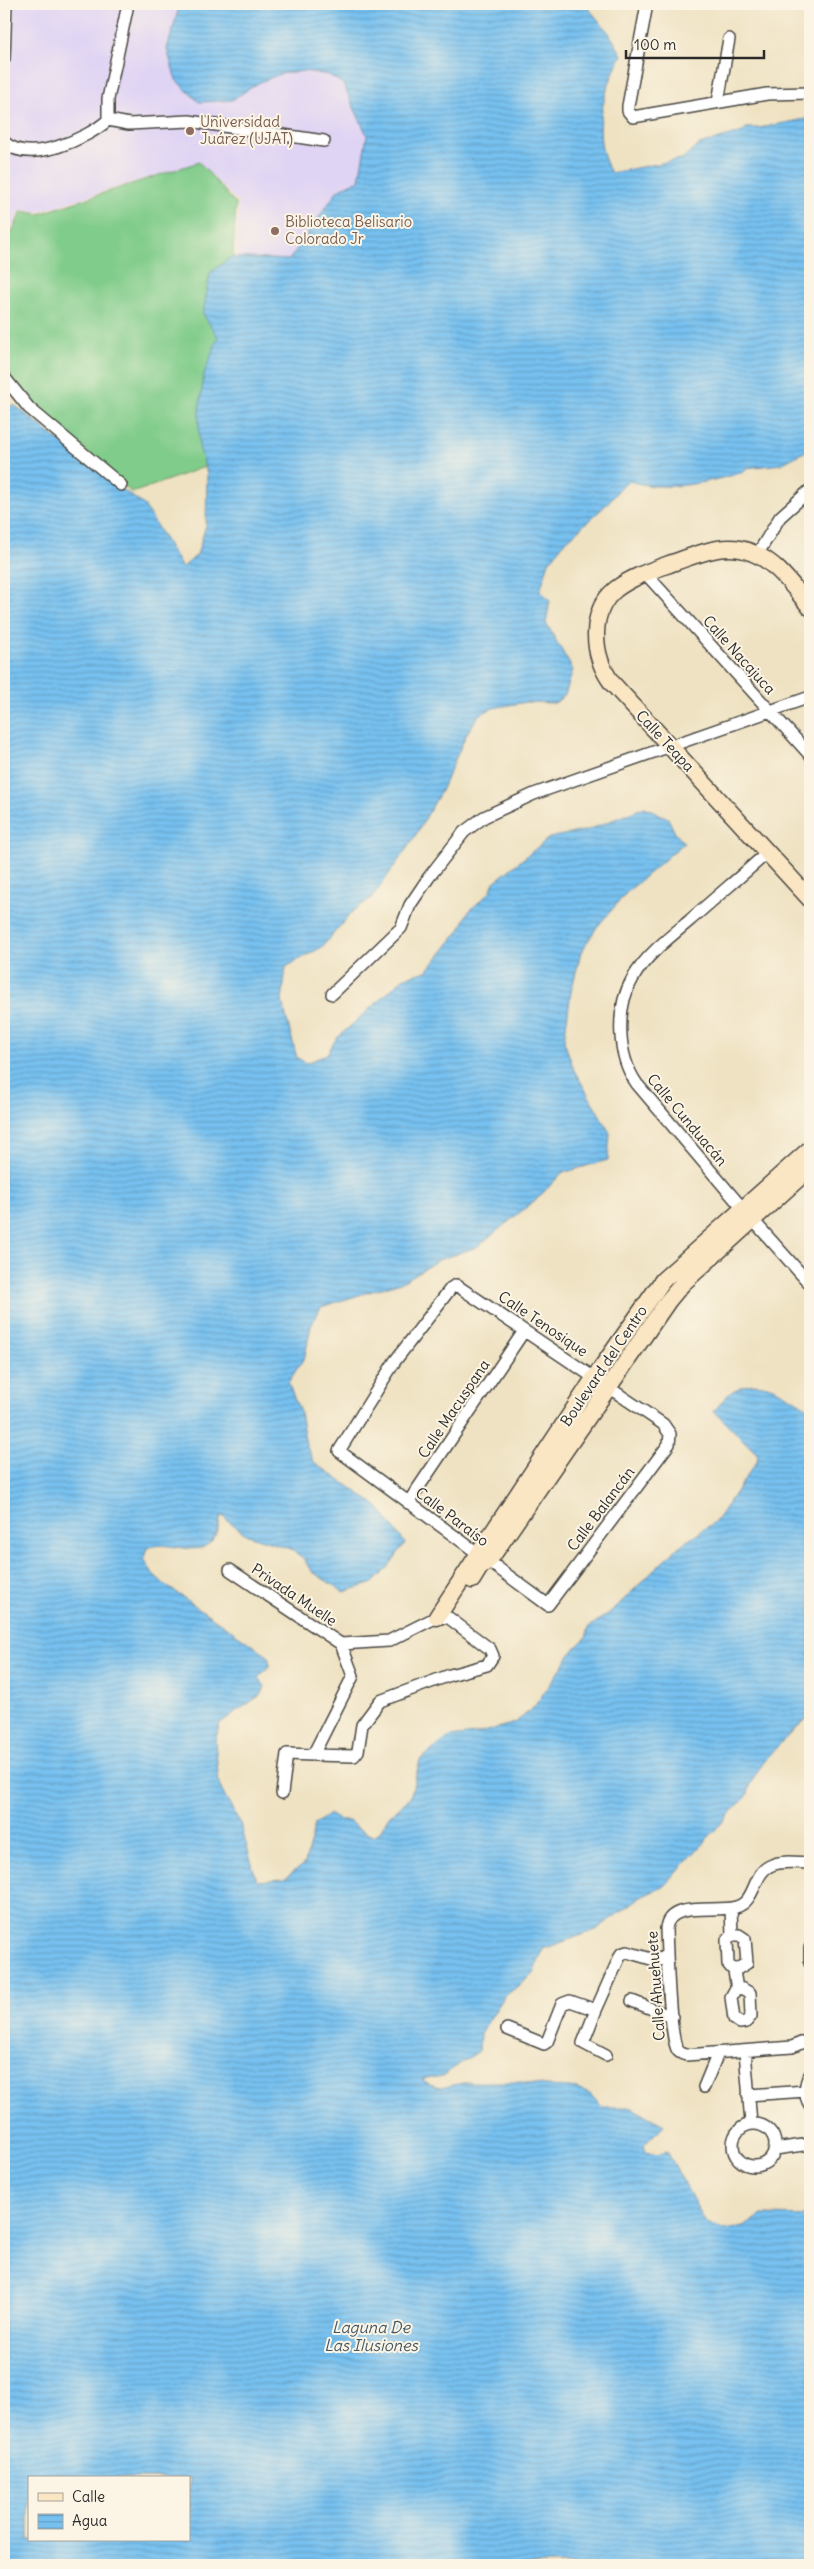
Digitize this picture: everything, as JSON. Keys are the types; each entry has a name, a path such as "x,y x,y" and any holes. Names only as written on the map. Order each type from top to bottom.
{"street":[{"path":"4,60 6,4"},
{"path":"108,120 108,100 128,4"},
{"path":"647,4 630,92 628,112 630,116 638,117 767,94 810,94"},
{"path":"718,102 729,39"},
{"path":"4,142 20,151 50,148 86,136 108,120 129,124 189,121 324,141"},
{"path":"4,377 29,408 120,485"},
{"path":"757,555 780,517 810,490"},
{"name":"Calle Teapa","path":"810,607 777,569 757,555 735,548 714,549 626,583 609,597 598,619 595,643 600,662 608,678 810,899"},
{"name":"Calle Nacajuca","path":"646,574 810,755"},
{"path":"332,994 401,928 410,905 429,877 460,836 474,824 517,800 669,744 810,697"},
{"name":"Calle Cunduacán","path":"767,853 665,942 642,966 628,990 622,1022 624,1058 632,1078 749,1215 809,1280"},
{"name":"Boulevard del Centro","path":"477,1565 678,1288 810,1149"},
{"name":"Boulevard del Centro","path":"443,1617 594,1377 666,1277 810,1168"},
{"name":"Calle Tenosique","path":"339,1452 395,1362 449,1291 456,1285 462,1287 663,1424 668,1430"},
{"name":"Calle Macuspana","path":"408,1503 524,1331"},
{"name":"Calle Balancán","path":"548,1605 668,1444 670,1436 668,1430"},
{"name":"Calle Paraíso","path":"339,1452 408,1503 477,1565 548,1605"},
{"name":"Privada Muelle","path":"230,1570 341,1644"},
{"path":"282,1794 287,1754 313,1755 354,1756 358,1751 362,1725 380,1701 450,1675 488,1665 493,1656 492,1652 443,1617 389,1641 341,1644 353,1676 313,1755"},
{"path":"736,1986 750,1993 751,2016 746,2022 740,2023 734,2020 732,2010 731,1997 736,1986 734,1970 728,1964 727,1940 732,1935 732,1908 743,1905 748,1900 763,1870 769,1866 782,1863 810,1863"},
{"name":"Calle Ahuehuete","path":"718,2053 686,2055 680,2053 676,2047 672,2017 666,1924 670,1917 682,1911 732,1908"},
{"path":"732,1935 740,1935 745,1939 747,1962 734,1970"},
{"path":"810,1948 810,1963"},
{"path":"606,2056 583,2043 621,1954 627,1952 658,1962 667,1954"},
{"path":"507,2030 544,2044 549,2039 562,2004 565,2002 570,2001 596,2010"},
{"path":"632,2001 672,2017"},
{"path":"704,2087 718,2053 792,2047 810,2039"},
{"path":"745,2051 751,2123"},
{"path":"810,2075 806,2082 810,2105"},
{"path":"748,2095 806,2090"},
{"path":"751,2123 767,2128 773,2135 775,2149 769,2161 762,2166 753,2168 742,2163 734,2153 732,2140 742,2127 751,2123"},
{"path":"775,2149 810,2144"}],"shaded area":[{"name":"Universidad Juárez (UJAT)","path":"4,4 187,4 266,63 337,62 371,105 370,176 298,261 236,269 238,203 199,162 37,212 20,210 4,246"}],"green space":[{"path":"199,162 236,204 232,273 210,465 132,493 4,377 4,248 22,211 39,214"}],"water":[{"name":"Laguna De Las Ilusiones","path":"180,4 585,4 609,33 622,55 609,83 600,128 601,144 611,173 682,159 699,145 743,132 746,128 759,128 810,118 810,449 781,464 746,468 744,472 687,485 658,486 630,481 622,486 605,506 565,542 549,562 540,591 550,601 546,623 573,670 565,695 555,703 526,702 493,708 479,715 467,733 441,791 414,838 373,897 353,911 322,947 286,967 282,1001 297,1058 307,1063 327,1054 336,1039 405,977 427,971 460,930 468,912 490,892 494,882 549,838 588,830 645,807 668,818 675,833 684,843 627,892 597,927 581,952 571,992 564,1041 574,1070 610,1133 608,1160 562,1173 539,1197 477,1247 438,1260 404,1281 321,1307 311,1326 305,1356 288,1383 300,1412 306,1445 314,1462 378,1507 405,1543 387,1569 373,1583 344,1592 311,1571 304,1559 291,1549 247,1535 221,1515 216,1533 210,1543 201,1548 191,1549 169,1546 147,1548 144,1558 153,1575 161,1582 268,1656 270,1665 258,1678 265,1686 262,1694 220,1723 215,1741 219,1785 240,1823 257,1881 284,1879 305,1863 315,1824 329,1814 340,1821 349,1821 358,1829 373,1836 379,1833 389,1816 410,1798 420,1760 449,1737 476,1734 515,1723 534,1707 575,1648 586,1637 589,1627 612,1611 677,1548 716,1521 757,1461 758,1455 714,1411 728,1395 743,1386 763,1385 782,1392 810,1409 810,1716 773,1751 751,1783 748,1794 664,1886 639,1898 596,1930 543,1949 533,1974 504,1997 480,2034 479,2051 442,2076 422,2080 429,2085 441,2088 467,2082 524,2082 545,2086 571,2087 590,2094 602,2107 630,2107 664,2125 644,2145 646,2152 657,2154 667,2151 705,2222 724,2230 744,2227 762,2215 810,2216 810,2565 4,2565 4,517 6,518 4,509 4,405 16,406 93,468 144,505 182,568 197,555 206,525 207,474 199,446 199,413 204,374 218,337 203,314 210,273 231,257 289,260 338,190 359,180 367,135 343,84 329,75 304,71 280,74 258,83 232,100 199,102 176,80 167,49"}],"place":[{"name":"Universidad Juárez (UJAT)","path":"190,131"},
{"name":"Biblioteca Belisario Colorado Jr","path":"275,231"}]}
